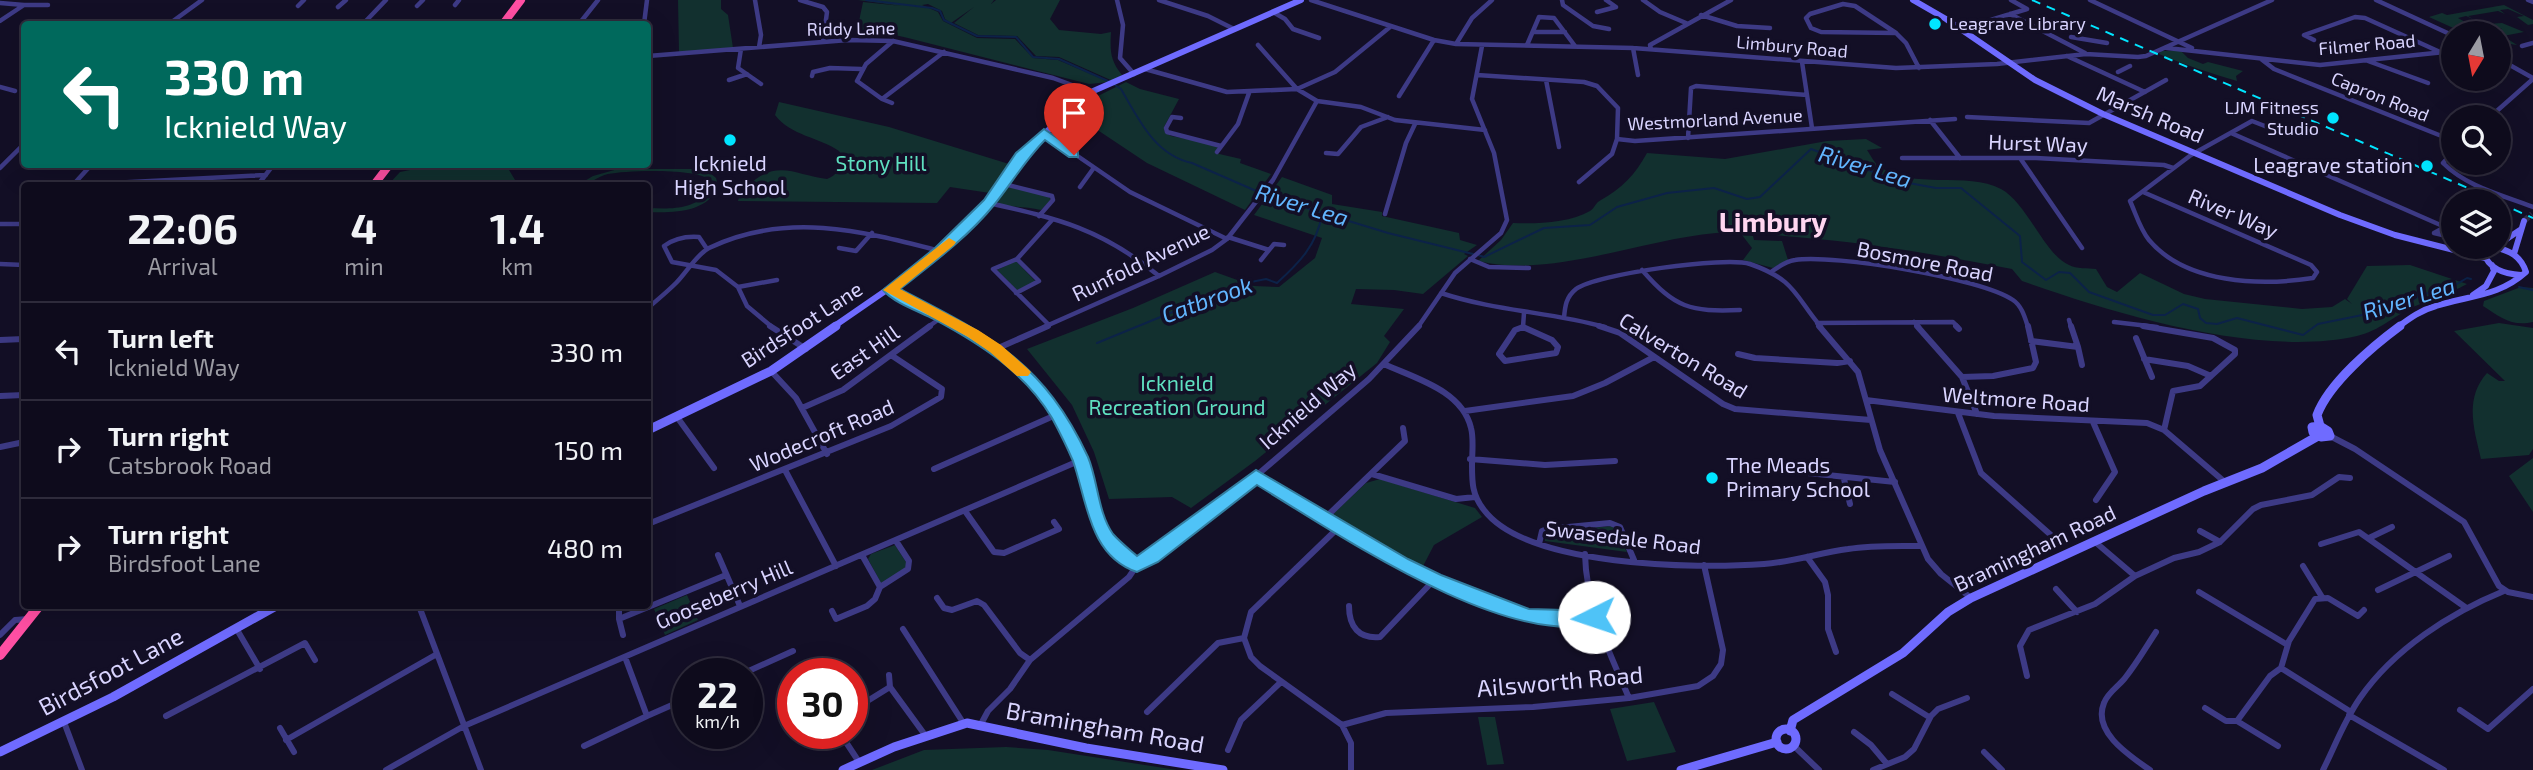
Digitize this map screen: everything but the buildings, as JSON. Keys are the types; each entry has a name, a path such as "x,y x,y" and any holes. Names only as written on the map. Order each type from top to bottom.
{"highway":[{"path":"504,21 521,0"},
{"path":"376,182 387,168"},
{"path":"0,655 37,609"}],"street":[{"path":"173,21 202,0"},
{"path":"298,6 304,0"},
{"path":"338,7 346,0"},
{"path":"366,21 386,0"},
{"path":"417,6 423,0"},
{"path":"455,5 459,0"},
{"path":"581,21 598,0"},
{"path":"644,21 647,0"},
{"path":"755,0 761,35 759,47"},
{"path":"800,0 823,7 827,12 823,42"},
{"path":"1117,0 1123,26 1119,53 1126,68 1134,74"},
{"path":"1159,0 1208,16 1234,29"},
{"name":"Birdsfoot Lane","path":"651,429 771,371 890,290 940,251 989,203 1021,156 1091,92 1301,0"},
{"path":"1311,0 1390,27 1456,44 1472,18 1492,0"},
{"path":"1562,0 1563,5 1592,26 1609,29"},
{"path":"1597,12 1616,8 1606,0"},
{"path":"1643,0 1660,12 1686,23"},
{"path":"1651,49 1650,45 1731,0"},
{"name":"Marsh Road","path":"1913,0 2063,96 2195,154 2388,232 2441,246"},
{"path":"1961,29 2027,9 2011,0"},
{"name":"Filmer Road","path":"2090,0 2200,51"},
{"path":"2006,62 2086,54 2138,57 2272,0"},
{"path":"2376,0 2441,30"},
{"path":"0,3 48,5"},
{"path":"1896,33 1821,32 1811,28 1807,18 1810,14 1850,4 1896,33 1906,43 1919,68"},
{"path":"0,21 24,5"},
{"path":"1273,12 1285,19 1293,29 1319,38"},
{"path":"1701,15 1737,26 1770,28"},
{"path":"2010,15 2069,37 2101,45 2107,43"},
{"path":"1527,45 1539,17 1553,18 1575,46"},
{"path":"2314,40 2304,35 2355,18 2365,18 2440,52"},
{"path":"1145,69 1207,88 1248,93 1297,89 1314,85 1361,53 1390,27"},
{"path":"1534,32 1565,32"},
{"path":"2069,37 2086,54"},
{"path":"1399,96 1434,40"},
{"path":"892,103 857,81 861,69 893,41"},
{"name":"Riddy Lane","path":"651,56 823,42 893,41 1053,78 1091,92"},
{"path":"2522,46 2533,43"},
{"name":"Limbury Road","path":"1456,44 1633,48 1802,62 1919,68 2006,62"},
{"path":"1258,45 1297,89 1317,101 1361,107 1415,124 1485,130 1472,99 1482,46"},
{"name":"Filmer Road","path":"2164,47 2320,65 2440,52"},
{"path":"1633,48 1638,75"},
{"path":"741,49 737,68 761,84"},
{"path":"882,99 944,52"},
{"path":"2064,55 2145,92"},
{"name":"Capron Road","path":"2260,59 2274,69 2441,136"},
{"path":"2368,61 2428,83"},
{"path":"1802,62 1812,128"},
{"path":"2118,72 2130,66"},
{"path":"2504,105 2533,79 2511,66"},
{"path":"812,76 813,72 821,69 861,69"},
{"path":"729,80 747,74"},
{"name":"Westmorland Avenue","path":"1477,75 1584,82 1597,86 1618,108 1616,139 1648,141 1955,119"},
{"path":"1546,80 1559,147"},
{"path":"1968,117 2089,123 2166,80"},
{"path":"1688,138 1691,88 1696,86 1807,95"},
{"path":"0,87 15,91"},
{"path":"1217,152 1238,124 1248,93"},
{"name":"Runfold Avenue","path":"996,349 1212,250 1227,238 1266,191 1317,101"},
{"path":"1181,118 1172,117 1166,128 1167,132 1221,146"},
{"path":"1326,153 1338,155 1361,127 1388,117"},
{"path":"1930,120 1960,158"},
{"path":"2143,192 2173,168 2252,121 2275,130"},
{"path":"1385,214 1406,144 1415,124"},
{"name":"Icknield Way","path":"981,724 988,711 1010,689 1030,660 1129,577 1137,565 1256,476 1384,364 1415,332 1455,273 1501,233 1507,220 1494,153 1485,130"},
{"path":"1044,133 1093,169 1153,204 1227,238 1269,250"},
{"path":"2231,133 2441,225"},
{"path":"1579,181 1612,154 1616,139"},
{"path":"0,168 21,147"},
{"name":"Hurst Way","path":"1902,158 2020,158 2164,165 2173,168"},
{"path":"2020,158 2082,248"},
{"path":"76,182 88,168"},
{"path":"260,182 271,168"},
{"path":"1080,187 1093,169"},
{"path":"126,182 266,174"},
{"path":"2458,175 2533,212"},
{"path":"1004,184 1052,196 1053,200 1039,216"},
{"name":"River Way","path":"2143,192 2311,265 2317,272 2313,278 2288,283 2221,276 2176,261 2150,241 2144,231 2130,201 2143,192"},
{"path":"989,203 1102,236 1128,251 1159,276"},
{"path":"1049,325 993,269 1017,258 1052,220"},
{"path":"2514,254 2524,221"},
{"path":"0,224 21,224"},
{"path":"651,305 707,249 769,229 791,226 872,233 940,251"},
{"path":"2511,236 2520,230"},
{"name":"Marsh Road","path":"2388,232 2441,241"},
{"path":"839,248 856,251 872,233"},
{"path":"707,249 699,237 692,236 670,241 663,246 672,262 716,270 738,288 747,306 770,326 806,348"},
{"path":"1261,260 1274,244 1284,246"},
{"path":"2511,253 2533,278"},
{"path":"1474,256 1489,267 1529,268"},
{"path":"1016,293 1039,281 1017,258"},
{"path":"2486,259 2510,274 2526,272"},
{"path":"1563,318 1566,300 1577,288 1642,271 1722,260 1750,264 1771,272 1792,286 1817,323 1858,373 1871,420 1928,559 1941,574 1971,598"},
{"name":"Bosmore Road","path":"1771,272 1795,260 1813,260 1913,272 2003,293 2020,308 2036,362 2033,368 1993,376 1962,377"},
{"path":"0,264 21,265"},
{"path":"2470,296 2486,286 2494,271 2492,265"},
{"path":"1642,271 1663,296 1682,308 1708,312 1740,310"},
{"path":"2504,591 2496,581 2473,534 2463,522 2356,449 2319,431 2316,418 2329,396 2391,332 2425,310 2470,296 2485,295 2514,283 2526,272"},
{"path":"738,288 776,281"},
{"path":"890,290 996,349 1032,381 1058,414 1081,460 1101,529 1108,541 1137,565"},
{"name":"Calverton Road","path":"1441,292 1484,307 1592,323 1620,333 1735,409 1871,420"},
{"path":"1523,327 1524,313"},
{"name":"East Hill","path":"802,408 843,390 942,317"},
{"path":"2069,320 2082,365"},
{"path":"1914,322 1962,377 1977,414"},
{"path":"1817,323 1953,322 1959,330"},
{"path":"2115,322 2201,335 2227,343 2236,353 2198,387 2173,391 2164,429 2226,483"},
{"path":"1523,327 1552,340 1558,347 1556,353 1505,361 1499,354 1515,330 1523,327"},
{"path":"2136,338 2152,377"},
{"path":"0,340 21,339"},
{"path":"2031,341 2078,347"},
{"path":"1738,354 1755,358 1837,363 1850,361"},
{"name":"Wodecroft Road","path":"651,523 827,454 891,426 941,397 942,389 891,355"},
{"path":"1465,411 1573,396 1605,383 1654,357"},
{"path":"2144,359 2188,366 2211,376"},
{"path":"1372,474 1456,499 1475,498 1470,459 1471,428 1465,411 1451,397 1384,364"},
{"path":"771,371 782,378 827,454"},
{"path":"0,396 21,395"},
{"name":"Weltmore Road","path":"1866,400 1977,414 2147,423 2164,429"},
{"path":"1958,412 1981,473 2052,536"},
{"path":"934,469 1058,414"},
{"path":"677,417 714,468"},
{"path":"2092,422 2115,472 2096,500"},
{"path":"1325,518 1405,441 1403,428"},
{"name":"Bramingham Road","path":"1790,731 1794,720 1903,653 1948,612 1971,598 2262,468 2312,442 2319,431"},
{"path":"0,447 21,443"},
{"path":"1470,459 1545,465 1615,461"},
{"name":"Gooseberry Hill","path":"386,770 464,726 1081,460"},
{"path":"785,470 836,566"},
{"path":"1798,472 1827,473 1844,479 1895,482"},
{"path":"1256,476 1339,527 1434,580 1528,616 1555,619 1594,617"},
{"path":"2027,676 2020,646 2029,630 2095,604 2135,576 2174,558 2199,552 2220,542 2253,509 2261,505 2312,495 2339,477 2350,478"},
{"path":"1844,479 1850,504"},
{"name":"Swasedale Road","path":"1475,498 1500,527 1539,544 1585,554 1634,560 1704,565 1764,564 1848,549 1922,546"},
{"path":"965,511 994,552 1004,553 1059,529 1054,522"},
{"path":"1539,544 1542,531 1547,529 1610,523 1620,527 1634,560"},
{"path":"1339,527 1251,612 1244,638 1251,657 1342,725 1351,743 1351,770"},
{"path":"2369,538 2392,527"},
{"path":"2200,531 2220,542"},
{"path":"2320,544 2359,532 2465,607"},
{"path":"832,611 836,619 867,606 875,599 880,587 905,572 909,565 896,541"},
{"path":"2094,541 2135,576"},
{"path":"1585,554 1584,579 1594,617 1629,698"},
{"path":"718,555 740,606"},
{"path":"862,555 880,587"},
{"path":"2378,590 2449,556"},
{"path":"1807,557 1825,582 1828,595 1828,629 1836,652"},
{"name":"Ailsworth Road","path":"1342,725 1386,713 1533,707 1629,698 1698,686 1713,676 1721,664 1723,650 1704,565"},
{"path":"2303,566 2322,597 2358,616 2364,610"},
{"path":"651,606 726,575"},
{"path":"1349,606 1349,624 1354,630 1368,637 1380,637 1434,580"},
{"path":"2056,589 2077,612"},
{"path":"2323,770 2350,714 2372,683 2404,650 2458,615 2465,607 2504,591 2533,597"},
{"path":"2199,592 2286,644"},
{"path":"2237,721 2270,676 2281,668 2286,644 2298,630 2315,599 2322,597"},
{"path":"937,598 944,608 953,610 977,601 984,605 1020,653 1030,660"},
{"name":"Birdsfoot Lane","path":"0,752 64,722 271,609"},
{"path":"420,609 481,770"},
{"path":"619,609 624,635"},
{"path":"619,619 643,609"},
{"path":"0,635 15,620 29,620"},
{"path":"236,628 260,668"},
{"path":"903,629 964,724"},
{"path":"2150,770 2117,744 2109,733 2101,712 2104,702 2132,669 2156,632"},
{"path":"1147,712 1218,643 1244,638"},
{"path":"166,716 305,643 316,660"},
{"path":"763,665 793,651"},
{"path":"286,740 437,654"},
{"path":"625,657 648,716"},
{"path":"2281,668 2350,714 2444,770"},
{"path":"889,675 890,687 925,736"},
{"path":"1228,750 1230,735 1237,723 1281,682"},
{"path":"869,699 890,687"},
{"path":"2460,710 2488,729 2533,689"},
{"path":"1892,694 1928,716"},
{"path":"1873,770 1906,757 1928,716 1948,702 1967,698"},
{"path":"584,746 672,705"},
{"path":"2205,709 2226,721 2237,721 2278,746"},
{"path":"64,722 82,770"},
{"path":"843,770 925,736 964,724 981,724"},
{"name":"Bramingham Road","path":"981,724 993,730 1086,748 1223,770"},
{"path":"280,728 294,752"},
{"path":"1777,731 1790,731 1797,739 1795,747 1786,748 1777,742 1777,731"},
{"path":"1854,732 1871,745 1887,764"},
{"path":"1681,770 1777,742"},
{"path":"1795,747 1819,770"},
{"path":"850,749 859,762"},
{"path":"1984,752 2002,770"}],"green space":[{"path":"678,0 721,0 721,9 728,15 733,48 679,52"},
{"path":"858,0 994,0 991,4 996,0 1060,0 1050,19 1059,30 1101,34 1111,32 1112,55 1122,75 1113,81 1059,57 1036,56 1017,36 978,35 954,23 974,7 951,23 945,19 942,11 928,4 922,5 938,12 943,21 977,38 1015,39 1033,58 1058,60 1109,82 1089,84 873,30 857,31 863,2 902,6"},
{"path":"2504,5 2533,20 2533,24 2528,25 2517,17 2524,16 2508,9 2500,10 2505,14 2498,11 2468,16 2473,19 2466,16 2458,18 2463,21 2441,22 2429,17 2442,13 2447,15"},
{"path":"2511,27 2524,32 2511,34"},
{"path":"2161,51 2181,51 2188,58 2203,64 2208,62 2243,71 2236,76 2237,81 2159,54"},
{"path":"1126,82 1140,89 1179,99 1164,127 1165,132 1171,136 1219,145 1215,153 1241,159 1240,163 1271,174 1245,210 1147,163 1078,117 1089,109 1092,99"},
{"name":"Stony Hill","path":"779,102 889,127 1009,164 990,193 950,187 937,203 738,201 744,188 774,171 790,171 827,179 840,167 842,156 839,151 789,128 775,115"},
{"path":"1866,139 1882,148 1867,150 1873,160 1893,174 1908,178 1972,181 2001,189 2019,205 2060,259 2075,267 2096,269 2107,287 2117,292 2140,273 2184,294 2205,299 2302,309 2332,307 2345,299 2352,304 2347,299 2367,266 2410,265 2467,284 2413,307 2380,327 2357,336 2318,341 2276,341 2232,337 2143,319 2022,281 2012,269 1904,250 1756,233 1726,232 1688,237 1565,262 1505,265 1478,261 1501,240 1513,223 1563,220 1590,211 1627,180 1647,153 1725,159 1827,141"},
{"path":"420,168 508,168 516,182 391,182 400,172"},
{"path":"618,169 713,169 710,173 716,178 718,186 706,202 698,206 678,211 651,212 651,208 673,208 696,202 709,192 710,180 691,173 645,171 608,174 590,182 583,182 593,176"},
{"name":"Icknield Recreation Ground","path":"1282,177 1332,195 1332,204 1382,212 1382,216 1459,233 1460,240 1477,245 1423,294 1356,289 1351,304 1404,309 1384,336 1390,342 1377,363 1255,461 1191,508 1172,497 1109,499 1094,452 1072,405 1027,349 1133,308 1215,272 1254,286 1279,287 1315,258 1322,238 1254,215"},
{"path":"1012,187 1048,196 1051,200 1041,210 999,204 997,200 1005,189"},
{"path":"1742,235 1753,236 1754,240 1782,241 1788,260 1773,268 1743,260 1752,248"},
{"path":"1016,261 1036,282 1017,290 997,270"},
{"path":"2521,287 2533,288 2533,322 2512,322 2483,306 2484,301"},
{"path":"2499,323 2533,328 2533,449 2529,455 2481,459 2473,414 2475,393 2487,373 2499,381 2505,381 2454,331"},
{"path":"2533,458 2533,512 2509,476"},
{"path":"1380,479 1475,508 1482,517 1434,545 1421,570 1331,516 1366,483"},
{"path":"1613,526 1627,552 1545,541 1545,532"},
{"path":"895,545 906,562 906,567 885,583 881,583 868,559 871,554"},
{"path":"687,595 698,620 665,635 654,609"},
{"path":"1654,702 1676,752 1627,761 1610,709"},
{"path":"1478,717 1495,717 1504,764 1487,765"},
{"path":"1006,747 1048,750 1177,770 872,770 924,750"}],"waterway":[{"name":"River Lea","path":"866,0 932,8 940,11 944,20 977,36 1016,37 1033,57 1059,59 1110,82"},
{"name":"River Lea","path":"1115,85 1121,89 1149,135 1179,159 1270,197 1388,233 1473,254"},
{"name":"River Lea","path":"1478,255 1484,257 1544,228 1590,225 1617,207 1667,193 1714,188 1747,199 1760,197 1811,149 1898,181 1936,188 1961,188 2020,236 2022,262 2046,280 2059,272 2070,273 2089,292 2153,315 2165,315 2183,304 2198,309 2200,318 2206,323 2217,324 2237,318 2303,335 2318,324 2382,311 2410,302 2422,294 2445,291 2467,278 2471,279"},
{"name":"Catbrook","path":"1097,343 1241,284 1266,279 1277,283 1306,253 1316,235 1322,214"},
{"name":"River Lea","path":"2519,287 2533,290"}],"tunnel":[{"path":"2524,221 2532,214"}],"railway":[{"path":"2032,0 2470,189"},
{"path":"2511,208 2533,218"}],"slow traffic":[{"path":"949,242 890,290 973,334 1023,372"}],"place":[{"name":"Leagrave Library","path":"1935,24"},
{"name":"LJM Fitness Studio","path":"2333,118"},
{"name":"Icknield High School","path":"730,140"},
{"name":"Leagrave station","path":"2427,166"},
{"name":"The Meads Primary School","path":"1712,478"}],"district":[{"name":"Limbury","path":"1773,222"}],"route":[{"path":"1074,155 1044,133 1021,156 989,203 940,251 890,290 973,334 996,349 1032,381 1058,414 1081,460 1101,529 1108,541 1130,561 1137,565 1151,557 1256,476 1402,564 1434,580 1528,616 1555,619 1594,617"}]}
